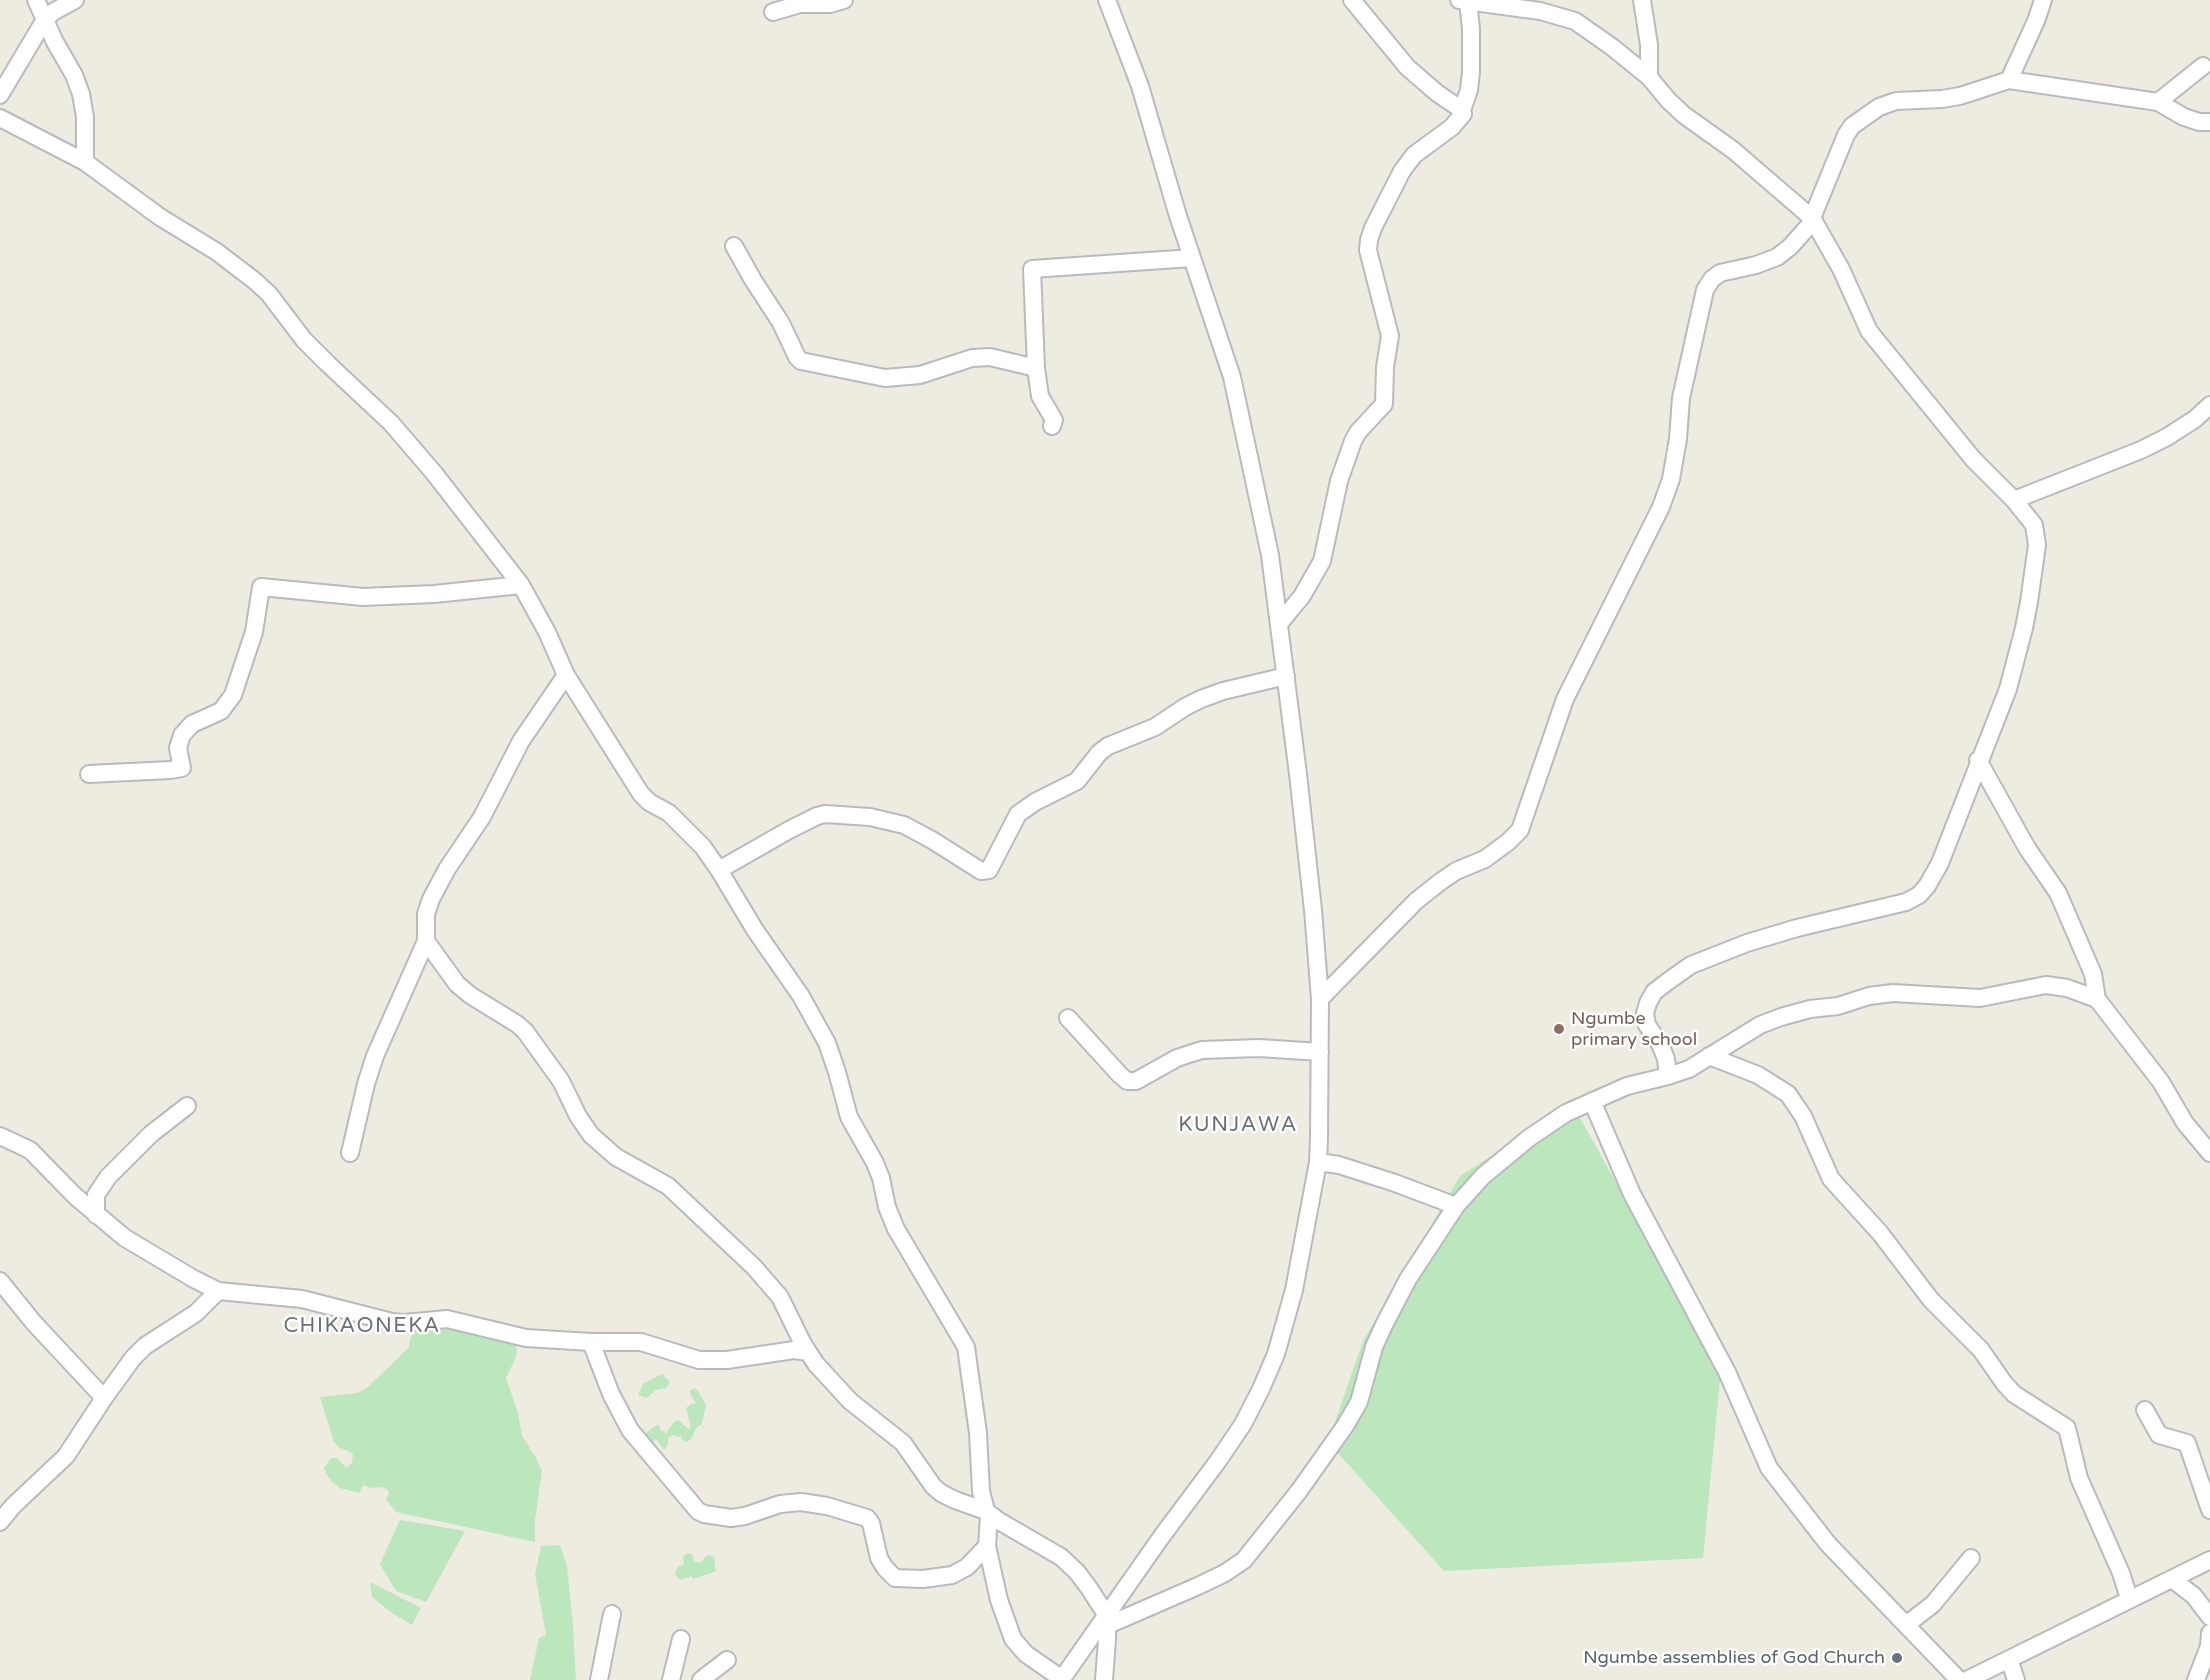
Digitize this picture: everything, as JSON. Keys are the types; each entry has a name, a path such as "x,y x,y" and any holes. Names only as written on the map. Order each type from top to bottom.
{"street":[{"path":"36,0 44,21 74,75 81,94 85,117 85,162"},
{"path":"0,95 44,21 53,12 75,0"},
{"path":"773,12 800,4 830,4 844,0"},
{"path":"0,118 85,162 160,217 217,252 269,294 304,340 398,431 434,473 521,585 547,632 566,675 641,794 649,802 669,813 703,847 719,870 755,930 801,996 827,1042 849,1117 875,1162 887,1207 896,1229 966,1347 978,1433 981,1491 988,1513 987,1546 999,1600 1013,1639 1026,1654 1062,1680 1107,1620 1162,1536 1243,1424 1276,1354 1301,1259 1317,1161 1320,1052 1320,999 1312,910 1270,555 1232,377 1192,258 1140,86 1107,0"},
{"path":"1352,0 1407,67 1437,93 1462,110"},
{"path":"1642,0 1649,45 1650,77"},
{"path":"2009,80 2043,0"},
{"path":"1279,624 1302,596 1322,561 1339,481 1353,441 1358,432 1384,404 1385,367 1390,336 1368,250 1371,234 1402,171 1414,155 1462,117 1471,72 1471,29 1463,1 1540,11 1575,21 1650,77 1668,100 1684,115 1733,150 1813,219 1841,269 1869,331 1973,459 2014,500 2034,525 2037,545 2024,628 2008,689 1978,760 1940,863 1918,895 1906,902 1797,928 1748,943 1691,965 1654,992 1647,1003 1645,1013 1647,1025 1660,1044 1666,1059 1668,1076"},
{"path":"2158,102 2203,66"},
{"path":"1320,999 1416,901 1456,871 1485,859 1520,830 1565,699 1660,507 1671,479 1678,440 1681,398 1705,290 1712,279 1720,273 1756,265 1777,257 1790,247 1813,219 1846,135 1852,126 1879,107 1896,101 1960,96 2009,80 2158,102 2184,117 2199,122 2210,122"},
{"path":"734,246 781,323 801,361 885,378 920,375 972,358 990,357 1036,368"},
{"path":"1052,426 1054,420 1040,396 1036,368 1032,269 1192,258"},
{"path":"2014,500 2141,450 2202,422 2210,405"},
{"path":"88,774 182,768 178,748 182,735 192,724 221,711 233,695 254,632 261,587 363,597 434,594 521,585"},
{"path":"350,1154 375,1056 426,941 426,914 431,899 447,869 482,817 521,741 566,675"},
{"path":"719,870 789,830 825,814 870,818 904,825 981,871 989,870 1018,814 1035,802 1077,781 1099,753 1108,746 1155,727 1201,699 1223,691 1286,676"},
{"path":"1978,760 2027,848 2058,893 2093,974 2097,999 2161,1082 2185,1123 2210,1153"},
{"path":"426,941 464,990 480,1003 525,1031 561,1081 583,1125 599,1143 616,1156 668,1186 754,1267 780,1297 816,1364 850,1401 903,1443 933,1486 955,1500 988,1513 1061,1557 1077,1572 1107,1620 1104,1680"},
{"path":"1107,1620 1198,1586 1225,1573 1244,1560 1299,1491 1346,1426 1359,1402 1374,1347 1384,1325 1408,1279 1456,1206 1483,1176 1529,1138 1566,1113 1627,1086 1689,1069 1760,1025 1810,1009 1838,1006 1869,996 1893,993 1980,998 2046,985 2067,988 2097,999"},
{"path":"1068,1018 1128,1081 1136,1081 1177,1058 1202,1050 1259,1048 1320,1052"},
{"path":"1709,1056 1758,1075 1788,1094 1803,1116 1831,1179 1880,1233 1931,1300 1981,1350 2014,1394 2067,1428 2079,1478 2121,1574 2129,1598"},
{"path":"1592,1101 1632,1194 1727,1372 1769,1468 1828,1544 1959,1680"},
{"path":"96,1215 96,1195 108,1177 151,1134 187,1106"},
{"path":"0,1137 24,1146 96,1215 148,1252 218,1291 302,1299 392,1322 447,1319 526,1338 641,1342 699,1360 727,1359 794,1350 808,1352"},
{"path":"1317,1161 1362,1172 1456,1206"},
{"path":"0,1281 34,1323 104,1398"},
{"path":"0,1522 13,1506 66,1456 138,1352 196,1312 218,1291"},
{"path":"591,1342 611,1395 630,1430 694,1506 704,1514 731,1518 745,1516 780,1504 801,1502 827,1506 864,1517 871,1523 879,1558 885,1569 895,1578 938,1578 961,1571 973,1562 987,1546"},
{"path":"2145,1410 2159,1435 2187,1443 2210,1510"},
{"path":"1906,1625 1933,1604 1971,1558"},
{"path":"1967,1680 2210,1560"},
{"path":"2172,1579 2194,1596 2210,1617"},
{"path":"599,1680 612,1614"},
{"path":"2196,1680 2209,1646 2210,1633"},
{"path":"671,1680 681,1639"},
{"path":"2009,1659 2016,1680"},
{"path":"701,1680 727,1660"}],"green space":[{"path":"1572,1104 1721,1369 1703,1558 1444,1571 1328,1442 1363,1341 1460,1176"},
{"path":"441,1321 509,1336 517,1346 516,1357 506,1378 518,1413 522,1436 542,1471 535,1520 535,1542 396,1512 386,1499 389,1494 388,1490 363,1485 359,1493 340,1488 331,1481 326,1473 324,1468 331,1458 337,1458 346,1468 352,1463 353,1454 334,1442 320,1397 357,1393 367,1388 409,1347 411,1336"},
{"path":"662,1374 670,1382 666,1388 656,1390 646,1398 638,1395 643,1384"},
{"path":"694,1388 706,1405 702,1424 697,1427 691,1439 687,1442 682,1440 681,1436 668,1437 668,1445 664,1450 656,1439 649,1443 646,1433 658,1424 665,1435 673,1423 678,1420 690,1430 686,1408 696,1403 690,1394"},
{"path":"400,1520 465,1531 426,1602 396,1591 380,1564"},
{"path":"560,1545 567,1566 576,1680 530,1680 539,1638 546,1635 535,1574 541,1546"},
{"path":"688,1553 693,1555 694,1561 701,1563 709,1555 714,1557 716,1571 693,1579 692,1576 680,1580 675,1574 677,1568 684,1564 683,1556"},
{"path":"370,1582 421,1608 412,1625 372,1597"}],"place":[{"name":"Ngumbe primary school","path":"1559,1029"},
{"name":"Ngumbe assemblies of God Church","path":"1897,1658"}],"district":[{"name":"KUNJAWA","path":"1238,1125"},
{"name":"CHIKAONEKA","path":"362,1326"}]}
